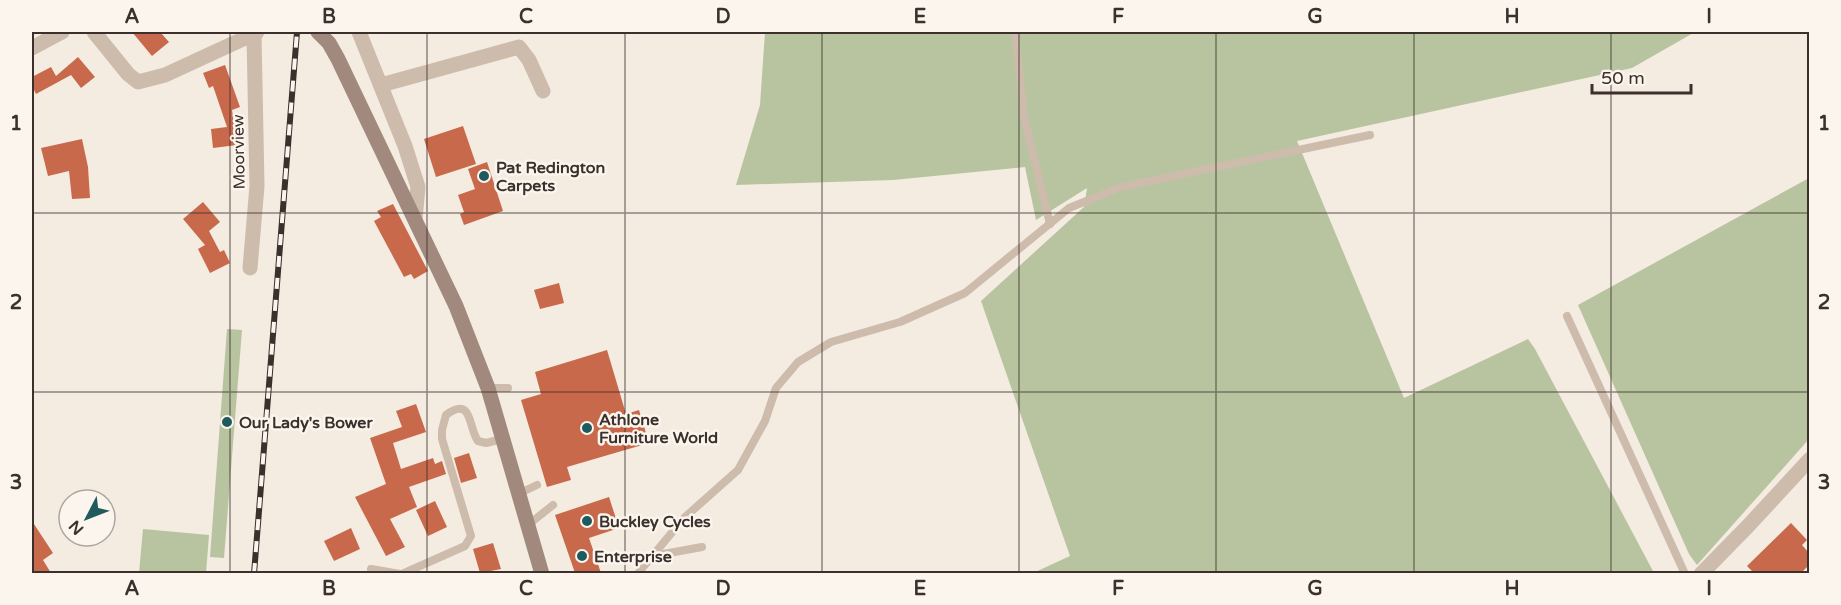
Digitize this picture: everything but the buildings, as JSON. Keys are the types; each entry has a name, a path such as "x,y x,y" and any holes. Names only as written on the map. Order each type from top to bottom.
{"main road":[{"path":"318,32 329,43 338,59 456,306 488,388 542,573"}],"street":[{"path":"39,40 62,32"},
{"name":"Moorview","path":"94,32 128,74 138,82 165,75 255,34 257,186 250,267"},
{"path":"358,32 405,146 418,187 415,219"},
{"path":"381,85 519,47 529,60 543,91"},
{"path":"1701,573 1809,459"}],"lane":[{"path":"1016,32 1024,116 1050,224"},
{"path":"638,573 684,518 738,470 765,421 776,388 798,362 831,342 900,322 965,293 1069,208 1121,187 1370,135"},
{"path":"1567,316 1685,573"},
{"path":"488,388 508,388"},
{"path":"371,569 401,573 465,546 471,536 442,439 446,415 458,409 464,410 470,414 473,435 478,441 486,443 502,439"},
{"path":"520,493 537,485"},
{"path":"528,525 553,505"},
{"path":"638,573 658,555 702,547"}],"green space":[{"path":"765,32 1695,32 1632,68 1297,141 1404,398 1528,339 1654,573 1033,573 1070,556 981,301 1084,207 1087,188 1036,220 1025,167 893,180 736,185 760,105"},
{"path":"1809,178 1809,439 1697,565 1689,554 1578,305"},
{"path":"227,329 242,330 224,558 210,557"},
{"path":"143,529 209,535 206,573 139,573"}],"railway":[{"path":"254,574 297,32"}],"place":[{"name":"Pat Redington Carpets","path":"484,176"},
{"name":"Our Lady's Bower","path":"227,422"},
{"name":"Athlone Furniture World","path":"587,428"},
{"name":"Buckley Cycles","path":"587,521"},
{"name":"Enterprise","path":"582,556"}]}
